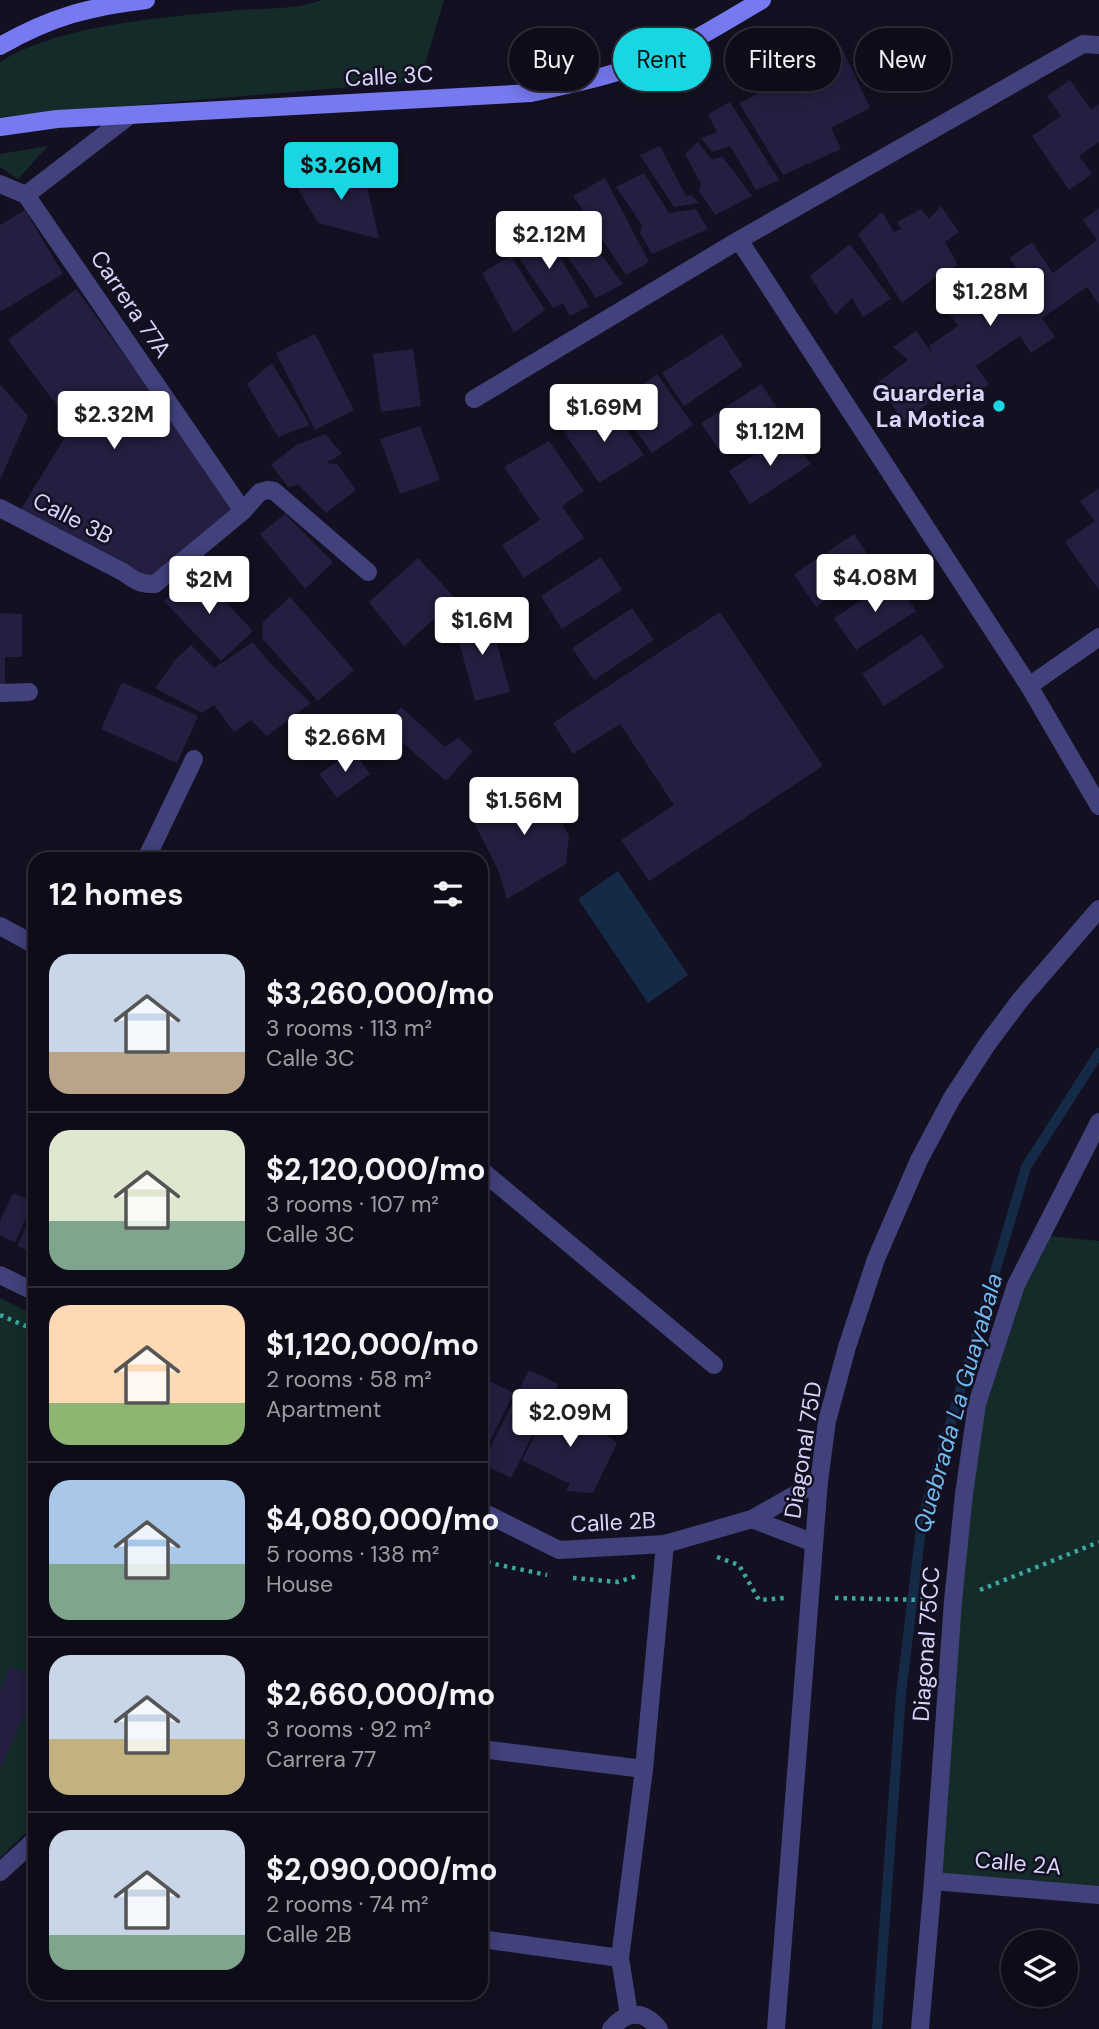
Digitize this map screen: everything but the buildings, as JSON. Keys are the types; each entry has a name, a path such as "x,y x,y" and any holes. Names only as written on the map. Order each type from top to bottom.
{"main road":[{"path":"0,46 58,17 99,6 146,0"},
{"name":"Calle 3C","path":"0,127 57,119 531,93 650,60 693,41 762,0"}],"street":[{"path":"474,399 738,240 1083,44 1099,45"},
{"path":"0,184 26,195 130,115"},
{"name":"Carrera 77A","path":"26,195 243,511"},
{"path":"738,240 1029,686 1099,806"},
{"name":"Calle 3B","path":"0,508 123,572 138,584 155,584 243,511 260,492 274,491 368,572"},
{"path":"1029,686 1099,637"},
{"path":"0,693 29,692"},
{"path":"149,852 194,759"},
{"name":"Diagonal 75D","path":"776,2029 819,1481 827,1422 847,1347 876,1259 919,1160 952,1098 1021,999 1099,909"},
{"path":"0,926 28,941"},
{"name":"Diagonal 75CC","path":"920,2029 953,1601 977,1404 1017,1285 1099,1122"},
{"path":"488,1176 713,1365"},
{"path":"0,1275 28,1289"},
{"name":"Calle 2B","path":"488,1514 559,1550 665,1544 752,1519 819,1481"},
{"path":"752,1519 814,1543"},
{"path":"629,2015 620,1958 644,1769 665,1544"},
{"path":"488,1750 644,1769"},
{"path":"0,1872 28,1846"},
{"name":"Calle 2A","path":"933,1881 1099,1895"},
{"path":"488,1940 620,1958"},
{"path":"611,2029 629,2015 641,2015 652,2020 659,2029"}],"path":[{"path":"0,1315 28,1327"},
{"path":"953,1601 1099,1542"},
{"path":"833,1598 929,1600"}],"green space":[{"path":"322,0 444,0 420,81 0,117 0,62 25,49 53,39 115,24 238,10 291,7"},
{"path":"48,146 18,179 0,167 0,154"},
{"path":"1041,1235 1099,1241 1099,1895 933,1881 977,1404"},
{"path":"0,1298 28,1312 28,1831 0,1858"}],"water":[{"path":"618,871 688,975 648,1003 578,899"}],"waterway":[{"name":"Quebrada La Guayabala","path":"877,2029 901,1694 922,1520 1026,1167 1099,1053"}],"place":[{"name":"Guarderia La Motica","path":"999,406"}]}
